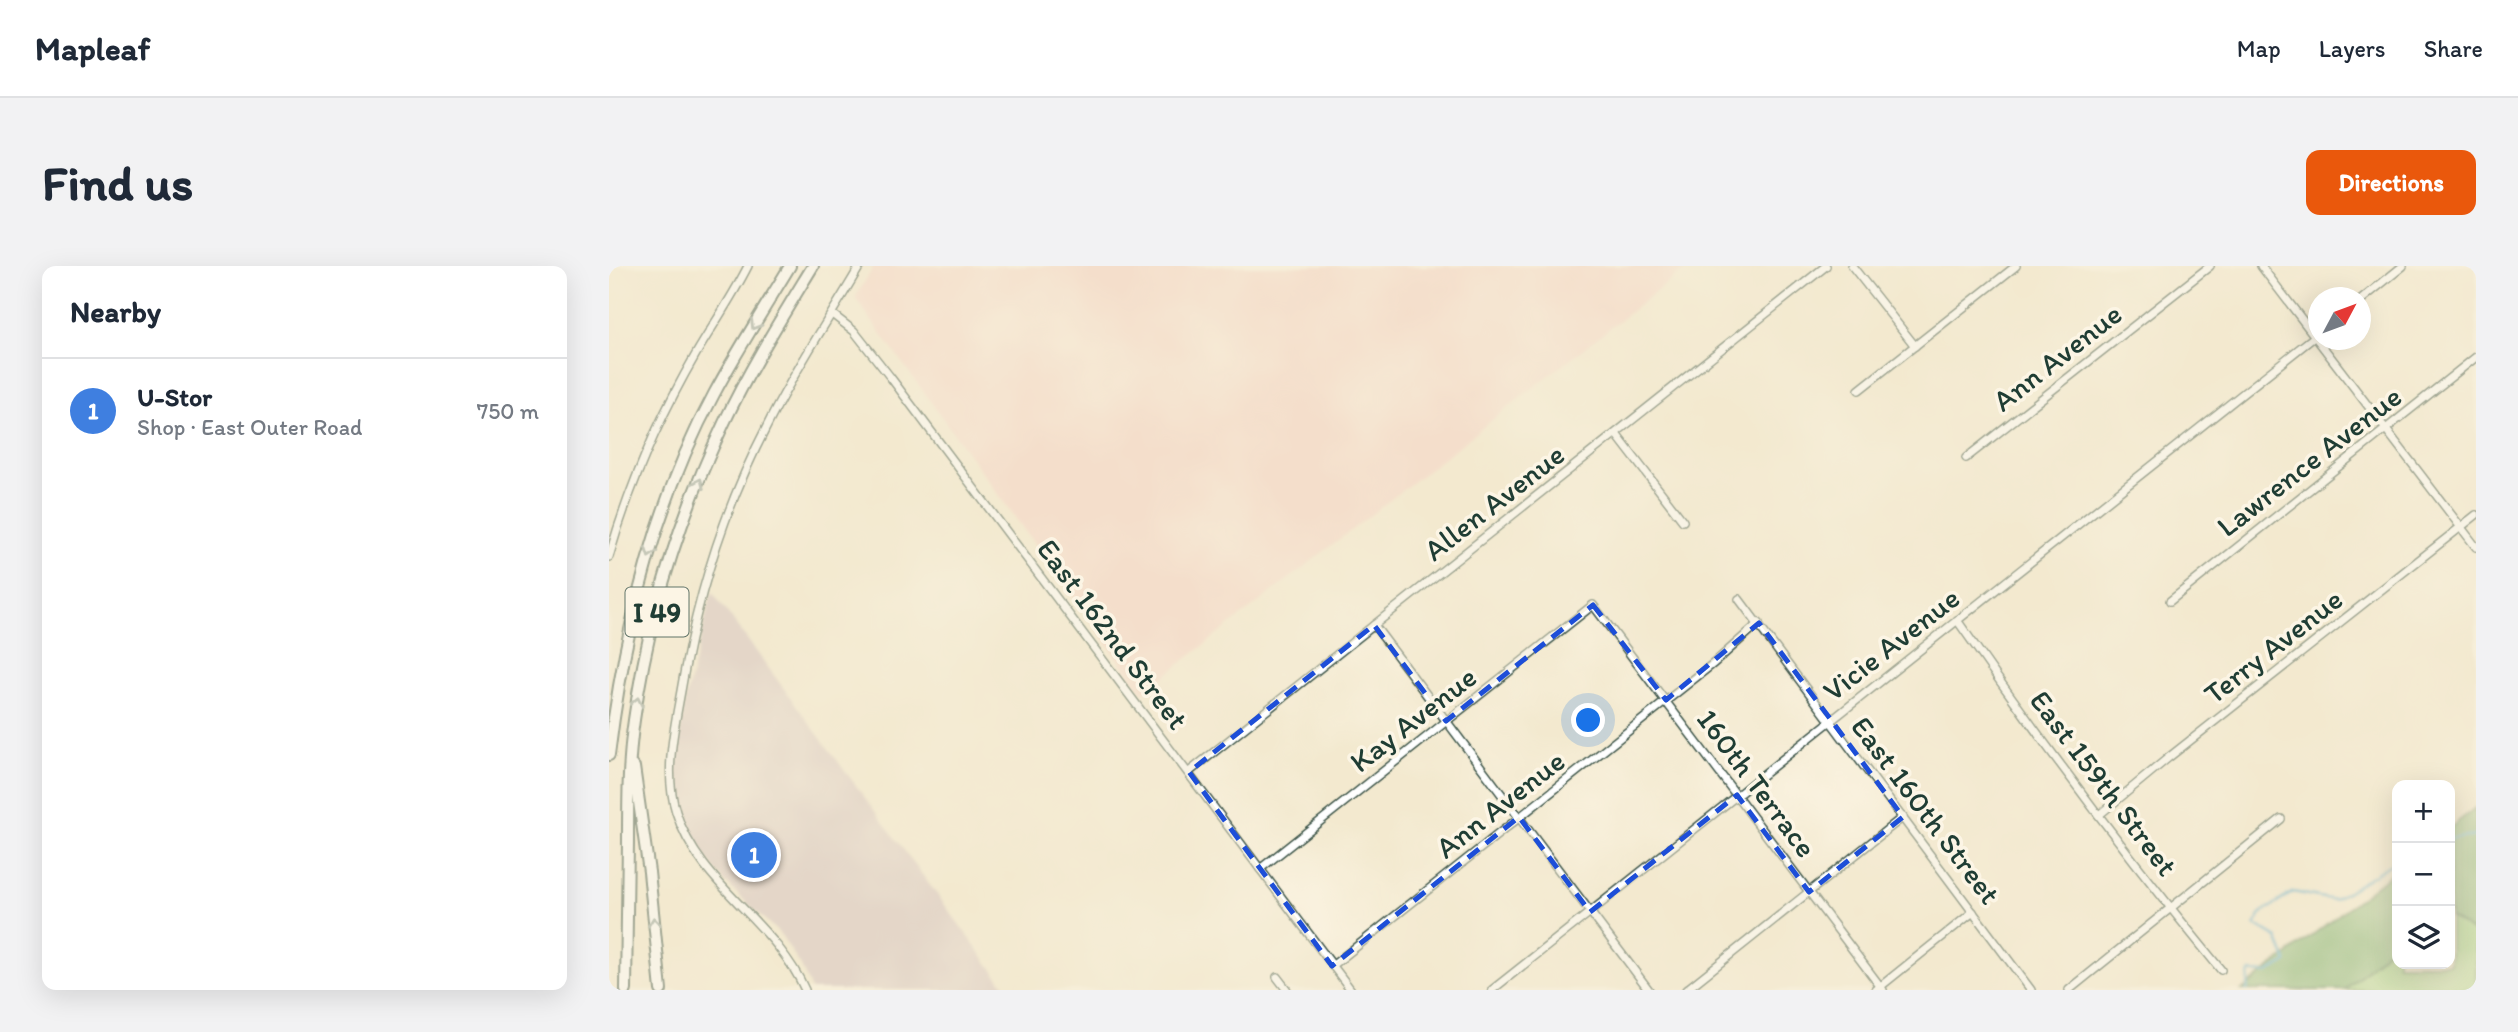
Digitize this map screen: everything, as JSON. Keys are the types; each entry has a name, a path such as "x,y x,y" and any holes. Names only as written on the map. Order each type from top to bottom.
{"highway":[{"name":"I 49","path":"609,755 629,627 643,572 680,465 713,395 790,266"},
{"name":"I 49","path":"626,990 628,777 633,720 646,654 686,515 724,422 813,266"},
{"path":"631,748 649,872 661,990"}],"street":[{"path":"609,557 631,490 657,429 695,355 748,266"},
{"path":"804,990 795,969 776,941 717,882 699,858 676,810 670,763 688,651 720,537 761,436 860,266"},
{"name":"Allen Avenue","path":"1189,772 1826,266"},
{"path":"1852,266 1915,346"},
{"path":"1859,390 2016,266"},
{"name":"Ann Avenue","path":"1966,458 2210,266"},
{"path":"2262,266 2308,323"},
{"path":"2371,292 2403,266"},
{"name":"East 162nd Street","path":"832,314 854,331 876,358 1351,990"},
{"name":"Vicie Avenue","path":"1492,990 2308,341"},
{"path":"2329,350 2476,547"},
{"name":"Lawrence Avenue","path":"2170,601 2476,357"},
{"path":"1616,434 1683,521"},
{"name":"Terry Avenue","path":"2099,815 2186,743 2476,515"},
{"name":"East 160th Street","path":"1739,599 2031,990"},
{"name":"160th Terrace","path":"1593,605 1667,700 1880,989"},
{"name":"Kay Avenue","path":"1261,869 1593,605"},
{"name":"East 159th Street","path":"1957,620 2026,719 2221,970"},
{"name":"Ann Avenue","path":"1332,965 1759,624"},
{"path":"1374,625 1649,990"},
{"path":"1686,990 1903,817"},
{"path":"2069,990 2281,819"},
{"path":"1880,989 1973,912"},
{"path":"1277,977 1287,990"}],"highlighted area":[{"path":"1593,605 1666,700 1759,623 1903,817 1809,892 1737,795 1590,912 1519,817 1332,966 1189,772 1374,625 1446,721"}],"shaded area":[{"path":"874,266 1689,266 1143,693 855,298"},
{"path":"712,592 1008,990 811,990 801,966 781,935 723,880 702,852 681,809 675,764 684,705"}],"green space":[{"path":"2476,807 2476,934 2455,920 2455,824"},
{"path":"2392,873 2392,946 2345,990 2242,990"},
{"path":"2455,920 2476,934 2476,990 2345,990 2392,946 2392,969 2455,969"}],"waterway":[{"path":"2455,838 2476,836"},
{"path":"2247,990 2250,972 2268,973 2287,962 2277,938 2255,925 2261,914 2293,892 2334,900 2392,863"}],"place":[{"name":"U-Stor","path":"754,855"}]}
